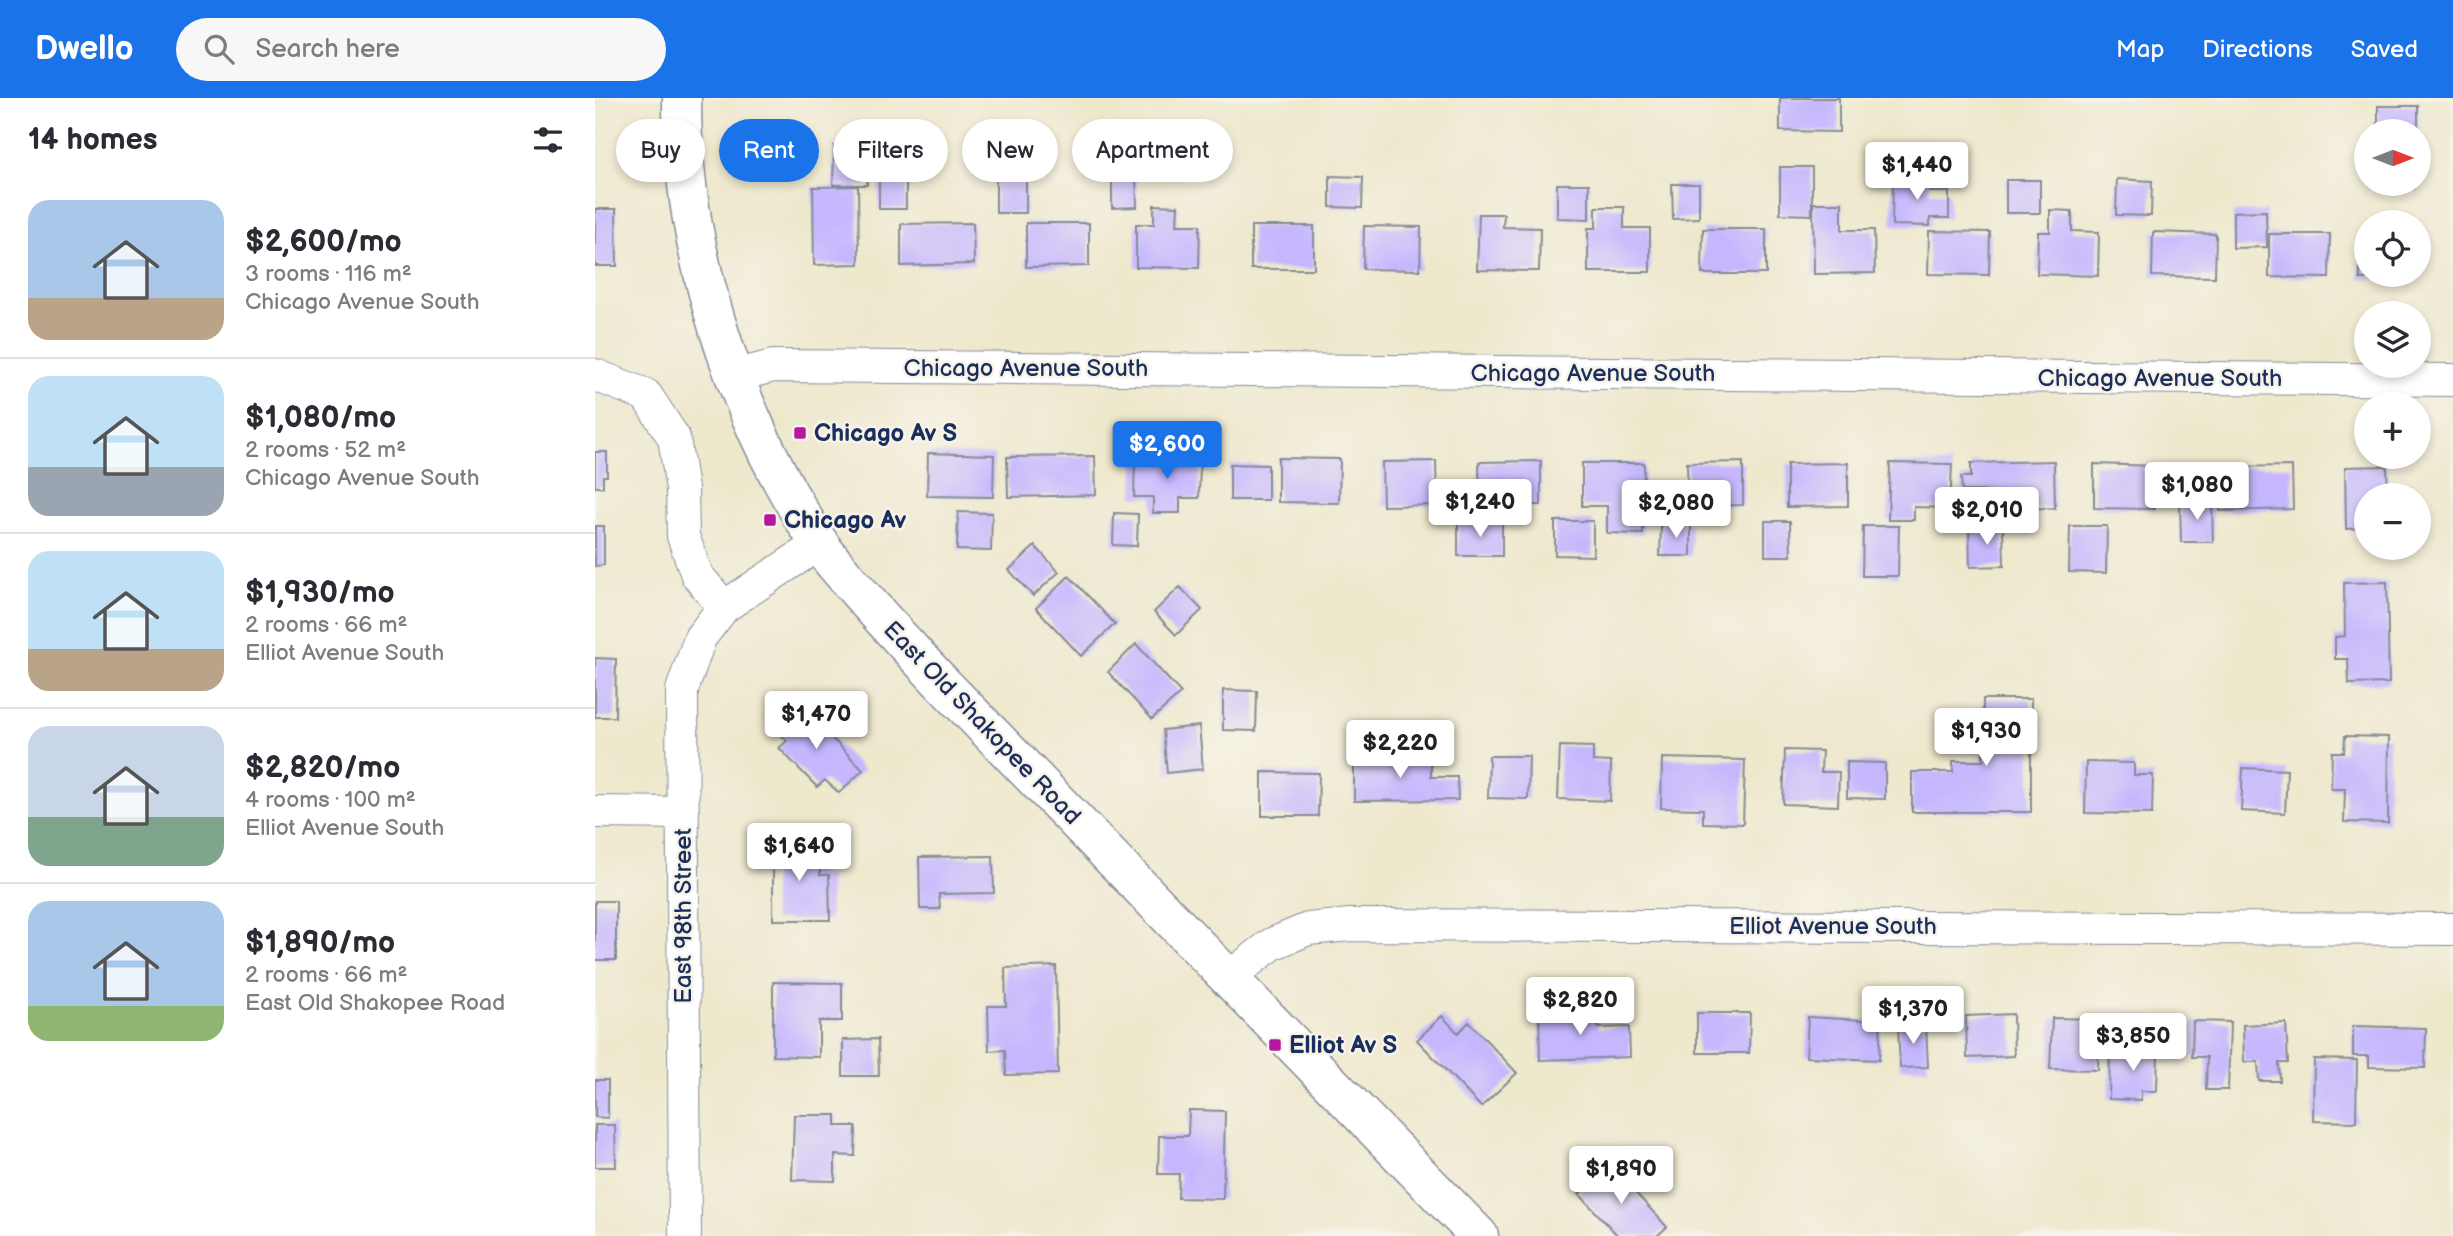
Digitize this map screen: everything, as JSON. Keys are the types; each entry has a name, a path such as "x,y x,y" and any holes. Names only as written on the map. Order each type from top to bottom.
{"main road":[{"name":"East Old Shakopee Road","path":"682,98 687,190 700,267 734,376 787,489 819,544 873,610 924,664 1479,1236"}],"street":[{"name":"Chicago Avenue South","path":"734,376 773,366 2453,380"},
{"path":"595,375 646,395 674,438 683,489 684,536 697,575 724,607"},
{"name":"East 98th Street","path":"685,1236 683,690 700,638 724,607 819,544"},
{"path":"595,812 683,813"},
{"name":"Elliot Avenue South","path":"1229,978 1272,944 1308,929 1350,925 2453,929"}],"building":[{"path":"1780,98 1839,98 1839,132 1780,131"},
{"path":"2378,106 2418,106 2418,119 2378,119"},
{"path":"1780,167 1812,167 1812,215 1780,214"},
{"path":"1330,176 1363,177 1362,208 1330,207"},
{"path":"1893,176 1929,176 1929,192 1949,192 1949,218 1930,218 1930,226 1892,225"},
{"path":"2117,179 2152,181 2151,216 2116,215"},
{"path":"2006,180 2040,180 2040,213 2006,213"},
{"path":"833,182 867,182 867,185 833,185"},
{"path":"879,182 906,182 906,209 879,209"},
{"path":"996,182 1026,182 1026,213 996,213"},
{"path":"1112,182 1136,182 1137,207 1112,208"},
{"path":"1557,184 1589,184 1589,219 1557,218"},
{"path":"1672,184 1699,184 1699,218 1673,219"},
{"path":"858,186 859,264 814,265 813,187"},
{"path":"1813,203 1842,203 1842,230 1874,230 1875,273 1814,274"},
{"path":"1154,205 1178,206 1177,225 1200,225 1199,268 1136,267 1136,224 1154,224"},
{"path":"1596,207 1624,207 1624,228 1650,228 1650,272 1588,272 1588,228 1596,228"},
{"path":"595,209 616,209 617,266 595,266"},
{"path":"2050,210 2072,211 2072,231 2099,232 2098,276 2037,274 2038,232 2050,232"},
{"path":"2266,211 2267,247 2233,248 2233,212"},
{"path":"1479,214 1504,214 1503,227 1540,228 1539,271 1477,270"},
{"path":"973,223 974,264 901,266 901,224"},
{"path":"1026,223 1089,223 1089,266 1026,267"},
{"path":"1251,226 1314,226 1314,269 1251,269"},
{"path":"1364,226 1421,227 1420,270 1363,269"},
{"path":"1703,229 1766,229 1766,274 1702,274"},
{"path":"1929,231 1990,232 1989,275 1928,274"},
{"path":"2153,232 2216,234 2215,277 2152,276"},
{"path":"2269,234 2330,234 2329,278 2269,277"},
{"path":"595,452 607,452 607,476 603,476 603,487 595,487"},
{"path":"928,453 994,455 993,497 927,496"},
{"path":"1095,456 1096,495 1008,497 1007,457"},
{"path":"1135,457 1200,458 1199,498 1180,498 1180,513 1153,513 1153,497 1134,497"},
{"path":"1278,458 1340,459 1339,503 1278,502"},
{"path":"1436,461 1437,505 1383,506 1382,462"},
{"path":"1541,461 1541,505 1480,505 1479,462"},
{"path":"2054,461 2055,508 1992,509 1991,491 1962,491 1961,477 1971,477 1971,463"},
{"path":"1743,462 1743,505 1688,506 1687,463"},
{"path":"1582,463 1644,463 1643,534 1607,533 1607,506 1582,506"},
{"path":"1848,463 1848,506 1787,507 1787,464"},
{"path":"1890,463 1952,464 1950,508 1914,507 1914,520 1888,520"},
{"path":"1230,464 1268,465 1268,500 1230,500"},
{"path":"2094,464 2156,466 2155,509 2094,508"},
{"path":"2292,466 2293,509 2220,511 2220,467"},
{"path":"2345,467 2387,469 2388,483 2354,483 2354,529 2346,529"},
{"path":"2180,503 2212,503 2213,542 2181,542"},
{"path":"958,512 992,513 991,551 957,550"},
{"path":"1114,513 1138,514 1137,546 1113,545"},
{"path":"1555,521 1593,521 1593,556 1555,555"},
{"path":"1765,521 1790,521 1791,556 1765,556"},
{"path":"1502,522 1502,556 1458,556 1458,523"},
{"path":"1661,524 1691,525 1691,556 1660,556"},
{"path":"595,526 604,526 604,565 595,566"},
{"path":"1863,526 1899,526 1898,576 1862,576"},
{"path":"2070,526 2107,526 2106,573 2069,572"},
{"path":"2003,527 2004,566 1970,567 1969,528"},
{"path":"1035,546 1059,572 1033,596 1009,570"},
{"path":"1069,576 1115,624 1081,656 1036,608"},
{"path":"2387,582 2389,683 2349,684 2348,659 2335,659 2335,637 2345,636 2344,583"},
{"path":"1180,587 1202,610 1176,635 1154,612"},
{"path":"1136,644 1181,693 1152,719 1108,672"},
{"path":"595,658 616,659 615,717 595,717"},
{"path":"1223,690 1257,691 1256,731 1223,730"},
{"path":"1983,699 2031,699 2031,812 1912,812 1912,772 1953,772 1953,761 1983,761"},
{"path":"798,703 863,770 839,793 825,780 817,787 779,748 787,741 773,727"},
{"path":"1199,726 1203,769 1167,773 1163,730"},
{"path":"2345,736 2389,737 2388,823 2344,822 2345,789 2331,789 2332,752 2344,752"},
{"path":"1560,746 1593,747 1593,761 1611,762 1610,801 1558,799"},
{"path":"1785,750 1822,751 1821,772 1839,772 1838,806 1783,804"},
{"path":"1431,756 1431,777 1457,777 1458,800 1354,801 1354,757"},
{"path":"1489,756 1529,756 1528,799 1488,798"},
{"path":"1662,758 1745,760 1743,824 1703,823 1703,809 1661,808"},
{"path":"1847,762 1885,763 1885,799 1847,798"},
{"path":"2086,762 2134,763 2134,775 2153,775 2152,814 2085,813"},
{"path":"2243,768 2287,770 2285,813 2241,811"},
{"path":"1262,772 1319,773 1318,816 1262,816"},
{"path":"773,843 820,843 820,875 829,875 830,920 773,920"},
{"path":"993,856 994,893 939,894 940,909 920,909 919,857"},
{"path":"595,901 616,901 616,960 595,960"},
{"path":"1056,966 1058,1074 1006,1075 1005,1050 989,1051 988,1006 1006,1006 1005,968"},
{"path":"773,982 842,983 842,1021 819,1021 819,1057 773,1056"},
{"path":"1598,1012 1598,1028 1629,1027 1630,1057 1540,1060 1539,1013"},
{"path":"1697,1013 1750,1013 1749,1053 1697,1053"},
{"path":"2013,1014 2014,1056 1967,1058 1966,1016"},
{"path":"1442,1016 1458,1033 1469,1022 1517,1073 1481,1107 1417,1040"},
{"path":"1808,1017 1881,1021 1879,1060 1806,1057"},
{"path":"2052,1018 2099,1019 2098,1070 2050,1069"},
{"path":"2193,1021 2230,1022 2228,1090 2206,1090 2207,1057 2192,1057"},
{"path":"2286,1023 2288,1063 2279,1063 2280,1081 2259,1081 2258,1062 2244,1062 2243,1025"},
{"path":"1926,1025 1928,1067 1900,1068 1898,1026"},
{"path":"2353,1026 2426,1028 2425,1068 2369,1067 2369,1056 2353,1056"},
{"path":"878,1039 879,1076 843,1076 843,1040"},
{"path":"2110,1049 2158,1049 2157,1091 2141,1091 2141,1100 2109,1099"},
{"path":"2314,1059 2357,1060 2356,1122 2313,1121"},
{"path":"595,1080 608,1080 608,1118 595,1117"},
{"path":"1189,1110 1225,1111 1223,1199 1178,1198 1179,1174 1158,1174 1159,1136 1188,1136"},
{"path":"794,1115 836,1115 836,1126 856,1126 855,1156 835,1155 835,1181 792,1180"},
{"path":"595,1125 615,1125 616,1167 595,1167"},
{"path":"1610,1165 1667,1227 1657,1236 1618,1236 1579,1194"}],"place":[{"name":"Chicago Av S","path":"800,433"},
{"name":"Chicago Av","path":"770,520"},
{"name":"Elliot Av S","path":"1275,1045"}]}
